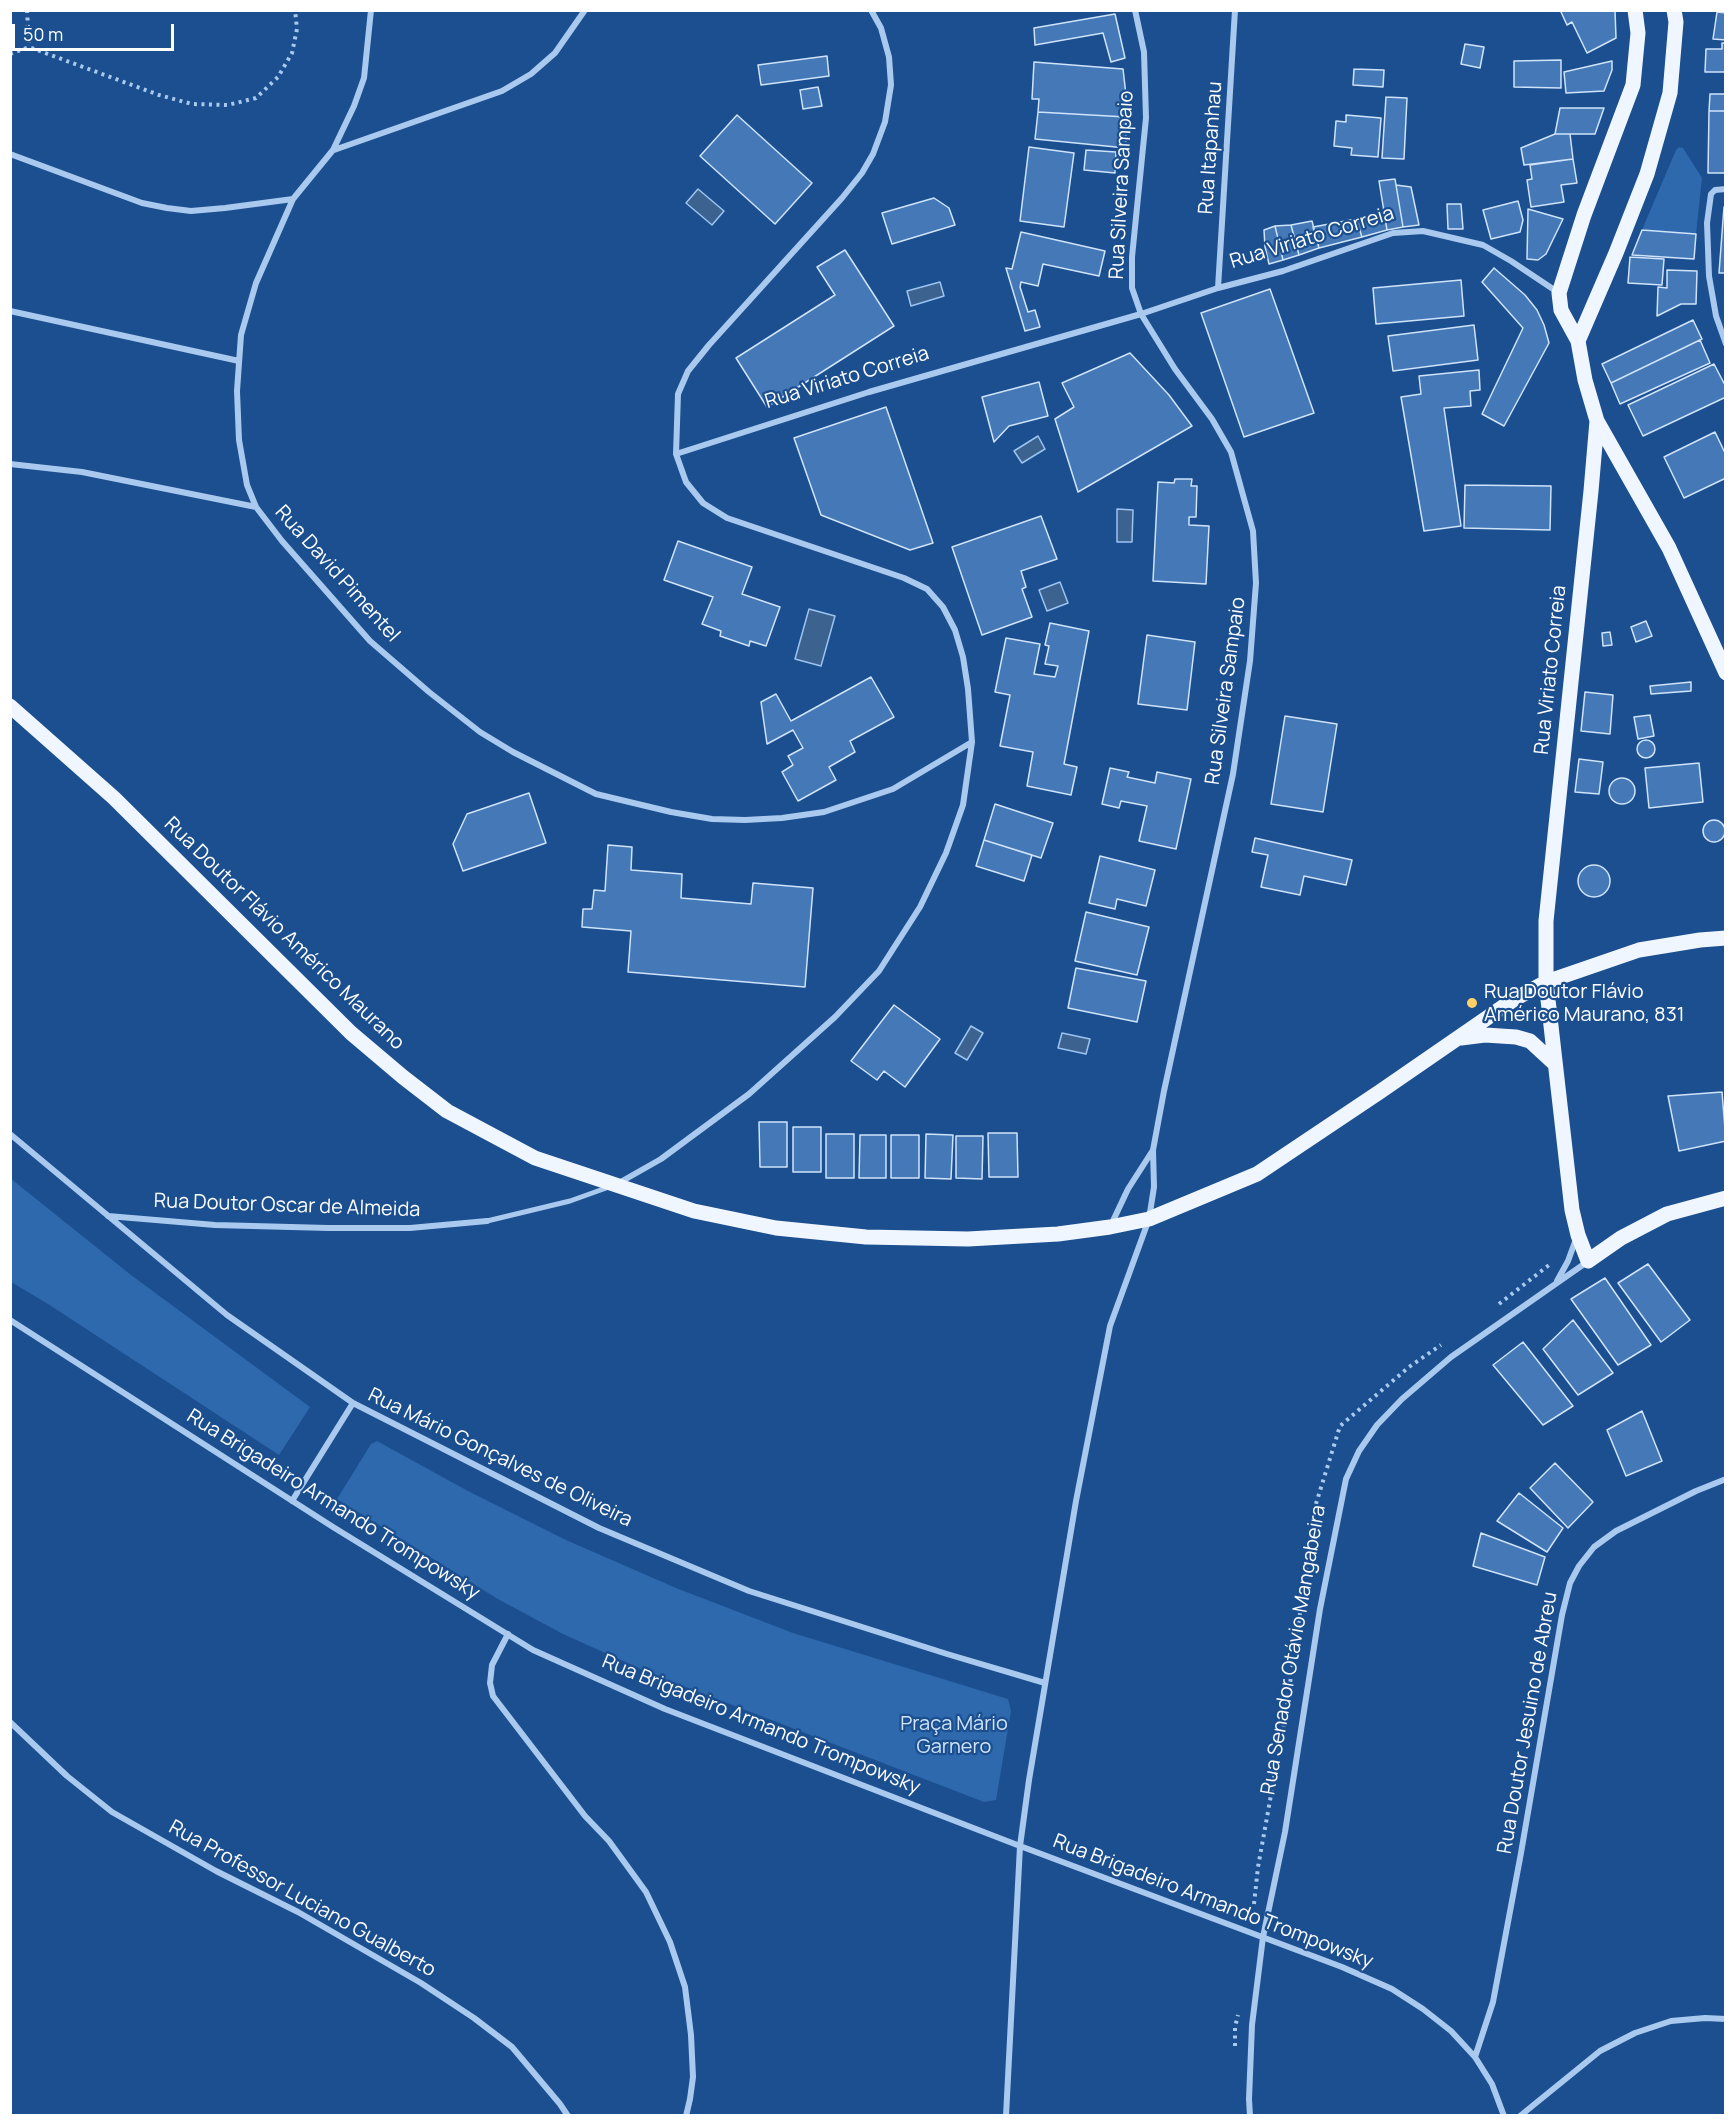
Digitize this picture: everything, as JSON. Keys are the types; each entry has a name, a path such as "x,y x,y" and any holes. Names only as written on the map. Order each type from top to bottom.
{"main road":[{"path":"1559,292 1584,215 1633,85 1638,33 1635,10"},
{"path":"1578,341 1616,253 1653,154 1670,93 1676,22 1674,10"},
{"name":"Rua Viriato Correia","path":"1559,292 1561,310 1578,341 1585,380 1597,421 1546,921 1546,982 1572,1210 1588,1261"},
{"path":"1597,421 1669,548 1725,673"},
{"name":"Rua Doutor Flávio Américo Maurano","path":"10,706 114,798 351,1033 402,1077 447,1111 535,1158 613,1186 706,1214 776,1228 866,1237 968,1239 1058,1234 1110,1227 1149,1218 1257,1174 1513,1000 1546,982 1639,950 1725,938"},
{"name":"Rua Doutor Flávio Américo Maurano","path":"1458,1038 1485,1035 1516,1037 1530,1041 1555,1064"},
{"name":"Rua Senador Otávio Mangabeira","path":"1588,1261 1621,1238 1667,1214 1725,1198"}],"street":[{"name":"Rua David Pimentel","path":"371,10 364,78 333,150 293,199 256,283 241,335 237,391 239,440 247,484 256,507 282,541 370,641 429,692 480,732 513,752 596,794 651,808 712,819 782,818 824,812 893,789 972,742"},
{"path":"333,150 502,91 531,74 555,53 585,10"},
{"name":"Rua Doutor Oscar de Almeida","path":"108,1216 215,1225 410,1228 487,1221 570,1201 613,1186 661,1159 749,1094 835,1017 879,971 920,907 946,853 963,805 972,742 963,657 955,630 943,607 927,589 904,578 727,518 703,503 686,482 676,454 678,394 688,371 842,198 862,173 873,154 885,122 891,85 889,57 881,28 872,10"},
{"name":"Rua Silveira Sampaio","path":"1006,2115 1020,1846 1045,1683 1076,1501 1110,1326 1149,1218 1154,1187 1153,1150 1164,1091 1233,774 1250,662 1256,583 1253,531 1231,452 1212,418 1175,369 1141,314 1132,288 1132,257 1146,118 1144,52 1135,10"},
{"name":"Rua Itapanhau","path":"1218,288 1236,10"},
{"path":"10,154 141,203 167,208 191,211 293,199"},
{"path":"1725,189 1718,189 1711,194 1707,223 1709,276 1716,316 1725,344"},
{"name":"Rua Viriato Correia","path":"676,454 869,392 1141,314 1218,288 1283,271 1393,233 1423,231 1483,245 1559,292"},
{"path":"10,311 240,361"},
{"path":"10,464 82,472 256,507"},
{"name":"Rua Mário Gonçalves de Oliveira","path":"10,1134 227,1315 353,1403 598,1528 749,1591 1045,1683"},
{"name":"Rua Silveira Sampaio","path":"1110,1227 1128,1189 1153,1150"},
{"name":"Rua Senador Otávio Mangabeira","path":"1555,1284 1578,1234"},
{"name":"Rua Senador Otávio Mangabeira","path":"1250,2115 1252,2025 1263,1937 1285,1832 1320,1609 1346,1479 1359,1451 1377,1425 1402,1399 1451,1357 1588,1261"},
{"name":"Rua Brigadeiro Armando Trompowsky","path":"10,1320 292,1501 533,1650 665,1709 1342,1967 1392,1989 1442,2024 1475,2057 1492,2084 1504,2115"},
{"path":"292,1501 353,1403"},
{"name":"Rua Doutor Jesuino de Abreu","path":"1475,2057 1493,2002 1562,1615 1570,1583 1579,1566 1594,1547 1616,1531 1725,1479"},
{"path":"508,1634 492,1665 490,1683 492,1696 585,1816 609,1841 646,1892 670,1942 685,1987 691,2035 693,2077 686,2115"},
{"name":"Rua Professor Luciano Gualberto","path":"10,1722 67,1776 112,1812 216,1871 308,1918 421,1983 474,2018 512,2047 568,2115"},
{"path":"1520,2115 1600,2050 1635,2032 1671,2021 1725,2019"}],"path":[{"path":"27,10 29,47"},
{"path":"10,54 29,47 192,105 228,105 256,98 278,77 292,52 297,29 296,10"}],"green space":[{"path":"1679,147 1683,148 1702,178 1696,234 1642,230 1676,150"},
{"path":"10,1178 131,1275 310,1407 279,1455 11,1282"},
{"name":"Praça Mário Garnero","path":"377,1441 468,1491 566,1540 676,1588 793,1633 1008,1699 1011,1711 996,1800 984,1802 652,1674 563,1634 496,1598 337,1499 371,1444"}],"shaded area":[{"path":"698,189 724,211 712,225 686,203"},
{"path":"940,282 944,296 911,306 907,291"},
{"path":"1038,436 1045,449 1022,463 1014,451"},
{"path":"1117,509 1133,510 1132,542 1117,542"},
{"path":"1060,582 1068,603 1047,611 1039,590"},
{"path":"809,609 835,616 821,666 795,659"},
{"path":"971,1026 983,1033 967,1060 955,1053"},
{"path":"1062,1033 1090,1039 1086,1054 1058,1048"}],"building":[{"path":"1564,10 1615,10 1616,38 1587,53 1572,22 1567,25 1561,12"},
{"path":"1717,12 1726,13 1726,40 1713,39"},
{"path":"1115,14 1125,58 1111,62 1103,33 1035,45 1034,28"},
{"path":"1722,43 1726,43 1726,72 1705,72 1706,49 1722,49"},
{"path":"1465,44 1484,47 1480,68 1461,64"},
{"path":"827,56 829,76 761,85 758,65"},
{"path":"1561,60 1561,88 1514,87 1514,61"},
{"path":"1612,61 1612,70 1604,91 1566,93 1564,72"},
{"path":"1034,62 1123,69 1126,117 1038,112 1039,99 1032,99"},
{"path":"1354,69 1384,70 1383,87 1353,85"},
{"path":"818,87 822,106 803,109 800,90"},
{"path":"1710,94 1726,94 1726,111 1709,111"},
{"path":"1386,97 1407,98 1404,159 1382,158"},
{"path":"1560,108 1604,108 1595,134 1555,134"},
{"path":"1709,111 1726,111 1726,173 1708,173"},
{"path":"1038,112 1126,117 1126,148 1035,139"},
{"path":"737,115 812,183 775,224 700,156"},
{"path":"1346,115 1381,118 1378,157 1351,155 1352,148 1334,146 1336,121 1346,122"},
{"path":"1555,134 1570,134 1573,159 1524,165 1521,148"},
{"path":"1029,147 1074,153 1064,227 1020,221"},
{"path":"1086,150 1116,152 1115,173 1084,170"},
{"path":"1573,159 1577,183 1561,185 1564,202 1531,207 1527,180 1532,179 1530,165"},
{"path":"1395,179 1403,227 1387,230 1379,181"},
{"path":"1396,185 1411,187 1419,225 1403,227"},
{"path":"934,198 949,208 955,225 892,244 882,213"},
{"path":"1518,201 1523,220 1520,232 1491,239 1483,210"},
{"path":"1447,204 1461,204 1463,229 1448,229"},
{"path":"1724,207 1726,207 1726,273 1719,273"},
{"path":"1528,209 1563,219 1546,254 1538,260 1527,259"},
{"path":"1384,212 1387,230 1362,237 1356,219"},
{"path":"1356,219 1362,237 1319,248 1313,227"},
{"path":"1312,221 1319,248 1299,255 1291,225"},
{"path":"1291,225 1299,255 1283,260 1275,226"},
{"path":"1275,226 1283,260 1269,264 1264,230"},
{"path":"1642,230 1696,234 1694,259 1632,255"},
{"path":"1021,232 1105,251 1099,276 1043,264 1038,286 1021,282 1020,287 1028,312 1035,310 1040,327 1025,331 1006,268 1012,269"},
{"path":"845,250 894,326 767,407 736,358 835,295 817,267"},
{"path":"1630,257 1664,259 1662,285 1628,283"},
{"path":"1494,268 1525,295 1537,310 1549,343 1504,426 1482,414 1523,328 1482,282"},
{"path":"1667,270 1697,271 1696,304 1681,304 1657,316 1658,287 1667,288"},
{"path":"1461,280 1464,316 1376,324 1373,288"},
{"path":"1270,289 1314,413 1244,437 1201,313"},
{"path":"1693,320 1702,339 1611,383 1602,364"},
{"path":"1474,325 1478,360 1393,371 1388,336"},
{"path":"1700,340 1710,363 1620,404 1611,383"},
{"path":"1130,353 1169,395 1192,426 1078,492 1055,419 1074,407 1062,383"},
{"path":"1714,364 1726,387 1726,397 1643,436 1628,405"},
{"path":"1479,370 1480,390 1470,391 1471,406 1444,408 1461,526 1424,531 1401,397 1421,394 1419,376"},
{"path":"1039,382 1048,416 1009,426 994,442 982,397"},
{"path":"886,407 933,543 910,550 821,515 794,438"},
{"path":"1715,432 1726,455 1726,478 1684,498 1664,457"},
{"path":"1175,479 1192,479 1191,486 1197,486 1196,517 1189,517 1189,525 1209,526 1206,584 1153,581 1158,482 1174,483"},
{"path":"1465,485 1551,486 1550,530 1464,528"},
{"path":"1041,516 1057,559 1021,571 1026,587 1022,589 1032,617 982,635 952,547"},
{"path":"678,541 752,567 742,594 780,607 766,646 750,641 749,646 720,636 721,631 702,624 713,597 664,580"},
{"path":"1646,621 1652,636 1636,642 1631,627"},
{"path":"1050,623 1089,631 1064,764 1077,767 1071,795 1027,786 1033,752 1000,746 1010,695 995,692 1006,638 1040,644 1034,674 1055,677 1058,666 1045,664 1049,646 1045,645"},
{"path":"1610,632 1612,645 1603,646 1602,633"},
{"path":"1147,635 1195,642 1187,710 1138,704"},
{"path":"871,677 894,717 850,741 855,752 829,767 836,780 798,801 782,772 793,765 788,756 803,748 793,730 767,744 761,702 776,694 791,721"},
{"path":"1691,682 1691,691 1651,694 1650,686"},
{"path":"1585,692 1613,695 1610,734 1581,731"},
{"path":"1650,715 1654,736 1638,739 1634,717"},
{"path":"1285,716 1337,724 1323,812 1271,804"},
{"path":"1646,740 1652,743 1655,749 1652,755 1646,758 1640,755 1637,749 1640,743"},
{"path":"1579,759 1603,762 1599,794 1575,792"},
{"path":"1699,763 1703,802 1649,808 1645,768"},
{"path":"1110,768 1129,772 1127,777 1155,783 1157,772 1191,779 1176,849 1139,841 1147,806 1121,801 1119,808 1102,804"},
{"path":"1622,778 1631,782 1635,791 1631,800 1622,804 1613,800 1609,791 1613,782"},
{"path":"529,793 546,843 463,871 453,844 467,814"},
{"path":"995,804 1053,823 1041,858 984,840"},
{"path":"1714,820 1722,823 1725,831 1722,839 1714,842 1706,839 1703,831 1706,823"},
{"path":"1255,838 1352,860 1346,885 1304,876 1300,895 1261,887 1268,855 1252,852"},
{"path":"984,840 1032,855 1024,881 976,866"},
{"path":"608,845 632,847 631,870 682,874 681,898 751,904 753,883 813,888 805,987 628,972 631,931 582,927 583,909 592,909 594,890 605,891"},
{"path":"1100,856 1155,870 1146,906 1117,899 1115,909 1089,903"},
{"path":"1594,865 1605,870 1610,881 1605,892 1594,897 1583,892 1578,881 1583,870"},
{"path":"1086,912 1149,927 1137,975 1075,961"},
{"path":"1076,968 1146,981 1137,1022 1068,1008"},
{"path":"894,1005 940,1039 905,1087 884,1071 877,1080 851,1061"},
{"path":"1722,1092 1726,1141 1679,1151 1668,1096"},
{"path":"759,1122 787,1122 787,1167 760,1167"},
{"path":"793,1127 821,1127 821,1172 793,1172"},
{"path":"988,1133 1017,1133 1018,1177 989,1177"},
{"path":"826,1134 854,1134 854,1178 826,1178"},
{"path":"926,1134 953,1135 951,1179 925,1178"},
{"path":"860,1135 886,1135 886,1178 859,1178"},
{"path":"891,1135 919,1135 919,1178 891,1178"},
{"path":"956,1136 983,1136 982,1179 956,1178"},
{"path":"1648,1264 1690,1320 1661,1342 1618,1283"},
{"path":"1605,1278 1651,1345 1618,1365 1571,1299"},
{"path":"1573,1320 1613,1373 1578,1395 1543,1349"},
{"path":"1523,1342 1573,1406 1543,1425 1493,1365"},
{"path":"1642,1411 1662,1461 1626,1476 1607,1430"},
{"path":"1555,1463 1593,1502 1568,1528 1530,1488"},
{"path":"1519,1493 1563,1528 1547,1552 1497,1521"},
{"path":"1481,1533 1545,1557 1537,1585 1473,1566"}],"place":[{"name":"Rua Doutor Flávio Américo Maurano, 831","path":"1472,1003"}]}
